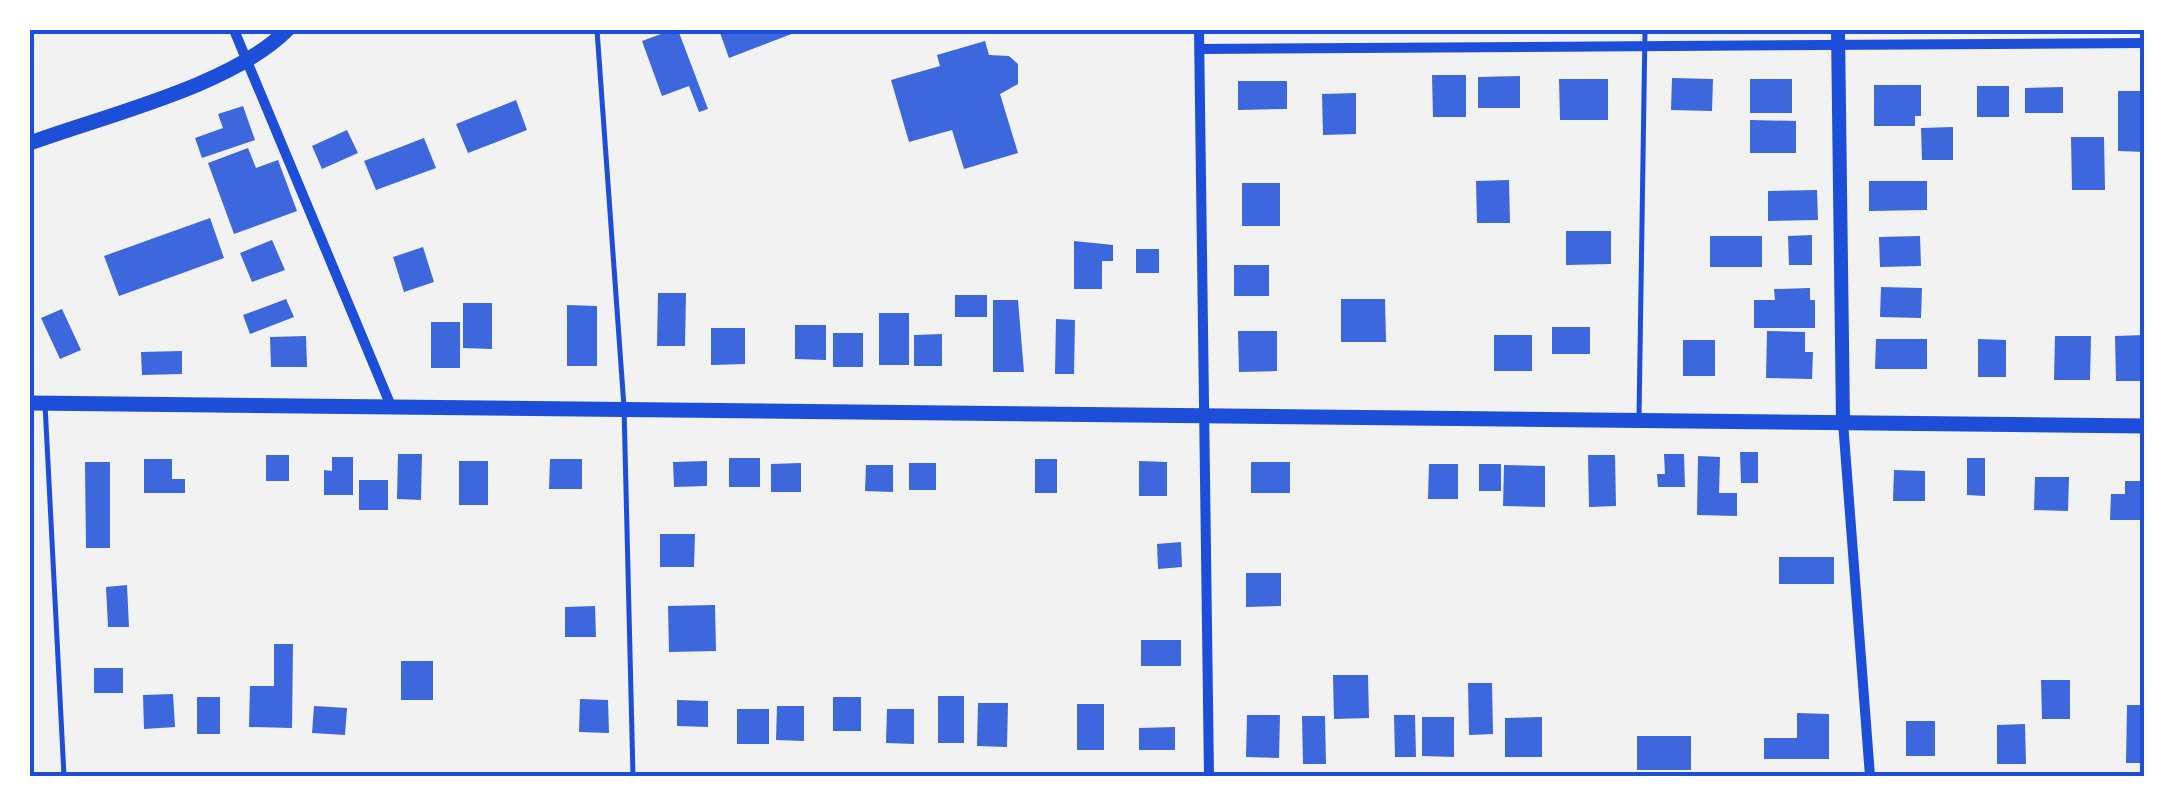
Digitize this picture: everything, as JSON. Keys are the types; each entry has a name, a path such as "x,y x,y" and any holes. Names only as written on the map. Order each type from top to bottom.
{"main road":[{"path":"30,143 250,61 286,30"},
{"path":"38,403 2145,426"}],"street":[{"path":"234,30 391,406"},
{"path":"1199,30 1209,776"},
{"path":"1200,49 1646,44 1838,36 2145,42"},
{"path":"1838,36 1843,422 1870,776"}],"lane":[{"path":"598,30 624,408 632,776"},
{"path":"1639,419 1646,30"},
{"path":"38,403 64,776"}],"building":[{"path":"678,30 708,109 699,112 689,86 662,96 642,41"},
{"path":"719,30 802,30 729,58"},
{"path":"985,41 989,55 1009,56 1018,64 1018,84 1000,94 1018,153 964,169 952,130 909,142 891,80 940,66 937,55"},
{"path":"1432,75 1466,75 1466,117 1433,117"},
{"path":"1520,76 1520,108 1478,108 1478,77"},
{"path":"1672,78 1713,79 1712,111 1671,110"},
{"path":"1559,79 1608,79 1608,120 1560,120"},
{"path":"1750,79 1792,79 1792,113 1750,113"},
{"path":"1238,81 1287,81 1287,109 1238,110"},
{"path":"1874,85 1921,85 1921,116 1915,116 1915,126 1874,126"},
{"path":"1977,86 2009,86 2009,117 1977,117"},
{"path":"2063,87 2063,113 2025,113 2025,88"},
{"path":"2118,91 2145,91 2145,152 2118,151"},
{"path":"1356,93 1356,134 1323,135 1322,94"},
{"path":"516,100 527,130 468,153 456,124"},
{"path":"243,106 255,140 202,158 195,138 223,128 218,114"},
{"path":"1750,120 1796,121 1796,153 1750,153"},
{"path":"1953,127 1953,160 1922,160 1921,128"},
{"path":"347,130 358,153 322,169 312,146"},
{"path":"2071,137 2104,137 2105,190 2072,190"},
{"path":"424,138 436,168 376,190 364,161"},
{"path":"248,148 256,168 278,160 297,211 234,234 208,163"},
{"path":"1509,180 1510,223 1477,223 1476,181"},
{"path":"1869,181 1927,181 1927,210 1869,211"},
{"path":"1242,183 1280,183 1280,226 1242,226"},
{"path":"1817,190 1818,220 1768,221 1768,191"},
{"path":"210,218 224,258 119,296 104,256"},
{"path":"1566,231 1611,231 1611,264 1566,265"},
{"path":"1812,235 1812,265 1789,265 1788,236"},
{"path":"1710,236 1762,236 1762,267 1710,267"},
{"path":"1920,236 1921,266 1880,267 1879,237"},
{"path":"272,240 285,270 252,282 240,253"},
{"path":"1074,241 1113,245 1113,261 1102,261 1102,289 1074,289"},
{"path":"423,247 434,282 404,292 393,257"},
{"path":"1136,249 1159,249 1159,273 1136,273"},
{"path":"1234,265 1269,265 1269,296 1234,296"},
{"path":"1881,287 1922,288 1921,318 1880,317"},
{"path":"1810,288 1810,300 1815,300 1815,328 1754,328 1754,300 1775,300 1774,289"},
{"path":"658,293 686,293 685,346 657,346"},
{"path":"955,295 987,295 987,317 955,317"},
{"path":"286,299 294,317 250,334 243,315"},
{"path":"1341,299 1385,299 1386,342 1341,342"},
{"path":"993,300 1018,300 1024,372 993,372"},
{"path":"463,303 492,303 492,349 463,348"},
{"path":"567,305 597,306 597,366 567,366"},
{"path":"62,309 81,350 60,359 41,318"},
{"path":"879,313 909,313 909,365 879,365"},
{"path":"1056,319 1075,320 1074,374 1055,374"},
{"path":"431,322 460,322 460,368 431,368"},
{"path":"795,325 826,325 826,360 795,359"},
{"path":"1552,327 1590,327 1590,354 1552,354"},
{"path":"711,328 745,328 745,364 711,365"},
{"path":"1238,331 1277,331 1277,371 1239,372"},
{"path":"1767,331 1805,332 1805,352 1813,352 1812,379 1766,378"},
{"path":"833,333 863,333 863,367 833,367"},
{"path":"942,334 942,366 914,366 914,335"},
{"path":"1494,335 1532,335 1532,371 1494,371"},
{"path":"2145,335 2145,381 2116,381 2115,336"},
{"path":"306,336 307,367 271,367 270,337"},
{"path":"2055,336 2091,336 2090,380 2054,380"},
{"path":"1876,339 1927,339 1927,369 1875,369"},
{"path":"1978,339 2006,340 2006,377 1978,377"},
{"path":"1683,340 1715,340 1715,376 1683,376"},
{"path":"182,351 182,374 142,375 141,352"},
{"path":"1740,452 1758,452 1758,483 1741,483"},
{"path":"398,454 422,454 421,500 397,499"},
{"path":"1664,454 1684,454 1685,487 1658,487 1657,474 1665,474"},
{"path":"266,455 289,455 289,481 266,481"},
{"path":"1588,455 1615,455 1616,506 1589,507"},
{"path":"1698,456 1720,457 1719,493 1737,493 1737,516 1697,515"},
{"path":"332,457 353,457 353,495 324,495 324,470 332,471"},
{"path":"729,458 760,458 760,487 729,487"},
{"path":"1967,458 1985,458 1985,496 1967,495"},
{"path":"144,459 172,459 172,479 185,479 185,493 144,493"},
{"path":"550,459 582,459 582,489 549,489"},
{"path":"1035,459 1057,459 1057,493 1035,493"},
{"path":"459,461 488,461 488,505 459,505"},
{"path":"707,461 707,486 674,487 673,462"},
{"path":"1139,461 1167,462 1167,496 1139,496"},
{"path":"85,462 110,462 110,548 86,548"},
{"path":"1251,462 1290,462 1290,493 1251,493"},
{"path":"801,463 801,492 771,492 771,464"},
{"path":"909,463 936,463 936,490 909,490"},
{"path":"1429,464 1458,464 1458,499 1428,499"},
{"path":"1479,464 1501,464 1501,491 1479,491"},
{"path":"866,465 893,465 893,492 865,491"},
{"path":"1504,465 1545,466 1545,507 1503,506"},
{"path":"1894,470 1925,471 1925,501 1893,501"},
{"path":"2035,477 2069,477 2068,511 2034,510"},
{"path":"359,480 388,480 388,510 359,510"},
{"path":"2125,481 2145,481 2145,520 2110,520 2111,494 2125,494"},
{"path":"660,534 695,534 694,567 660,567"},
{"path":"1181,542 1182,567 1158,569 1157,544"},
{"path":"1779,557 1834,557 1834,584 1779,584"},
{"path":"1246,573 1281,573 1281,606 1246,607"},
{"path":"127,585 129,627 108,627 106,587"},
{"path":"715,605 716,651 669,652 668,606"},
{"path":"595,606 596,637 565,637 565,607"},
{"path":"1141,640 1181,640 1181,666 1141,666"},
{"path":"274,644 293,644 292,728 249,727 250,686 274,686"},
{"path":"401,661 433,661 433,700 401,700"},
{"path":"94,668 123,668 123,693 94,693"},
{"path":"1333,675 1368,675 1369,718 1334,719"},
{"path":"2041,680 2070,680 2070,719 2042,719"},
{"path":"1468,683 1492,683 1493,734 1469,735"},
{"path":"173,694 175,727 144,729 143,695"},
{"path":"938,696 964,696 964,743 938,743"},
{"path":"197,697 220,697 220,734 197,734"},
{"path":"833,697 861,697 861,731 833,731"},
{"path":"580,699 608,700 609,733 579,732"},
{"path":"677,700 708,701 708,727 677,726"},
{"path":"978,703 1008,703 1007,747 977,746"},
{"path":"1077,704 1104,704 1104,750 1077,750"},
{"path":"2127,705 2145,705 2145,763 2126,763"},
{"path":"314,706 347,708 345,735 312,733"},
{"path":"777,706 804,706 804,741 776,740"},
{"path":"737,709 769,709 769,744 737,744"},
{"path":"887,709 914,709 914,744 886,743"},
{"path":"1797,713 1829,714 1829,759 1764,759 1764,738 1797,738"},
{"path":"1247,715 1280,715 1279,758 1246,757"},
{"path":"1394,715 1415,715 1416,757 1395,757"},
{"path":"1302,716 1325,716 1326,764 1303,764"},
{"path":"1422,717 1454,717 1454,757 1422,756"},
{"path":"1542,717 1542,757 1505,757 1505,718"},
{"path":"1906,721 1935,721 1935,756 1906,756"},
{"path":"2025,724 2026,764 1997,764 1997,725"},
{"path":"1175,727 1175,750 1139,750 1139,728"},
{"path":"1637,736 1691,736 1691,770 1637,770"}]}
